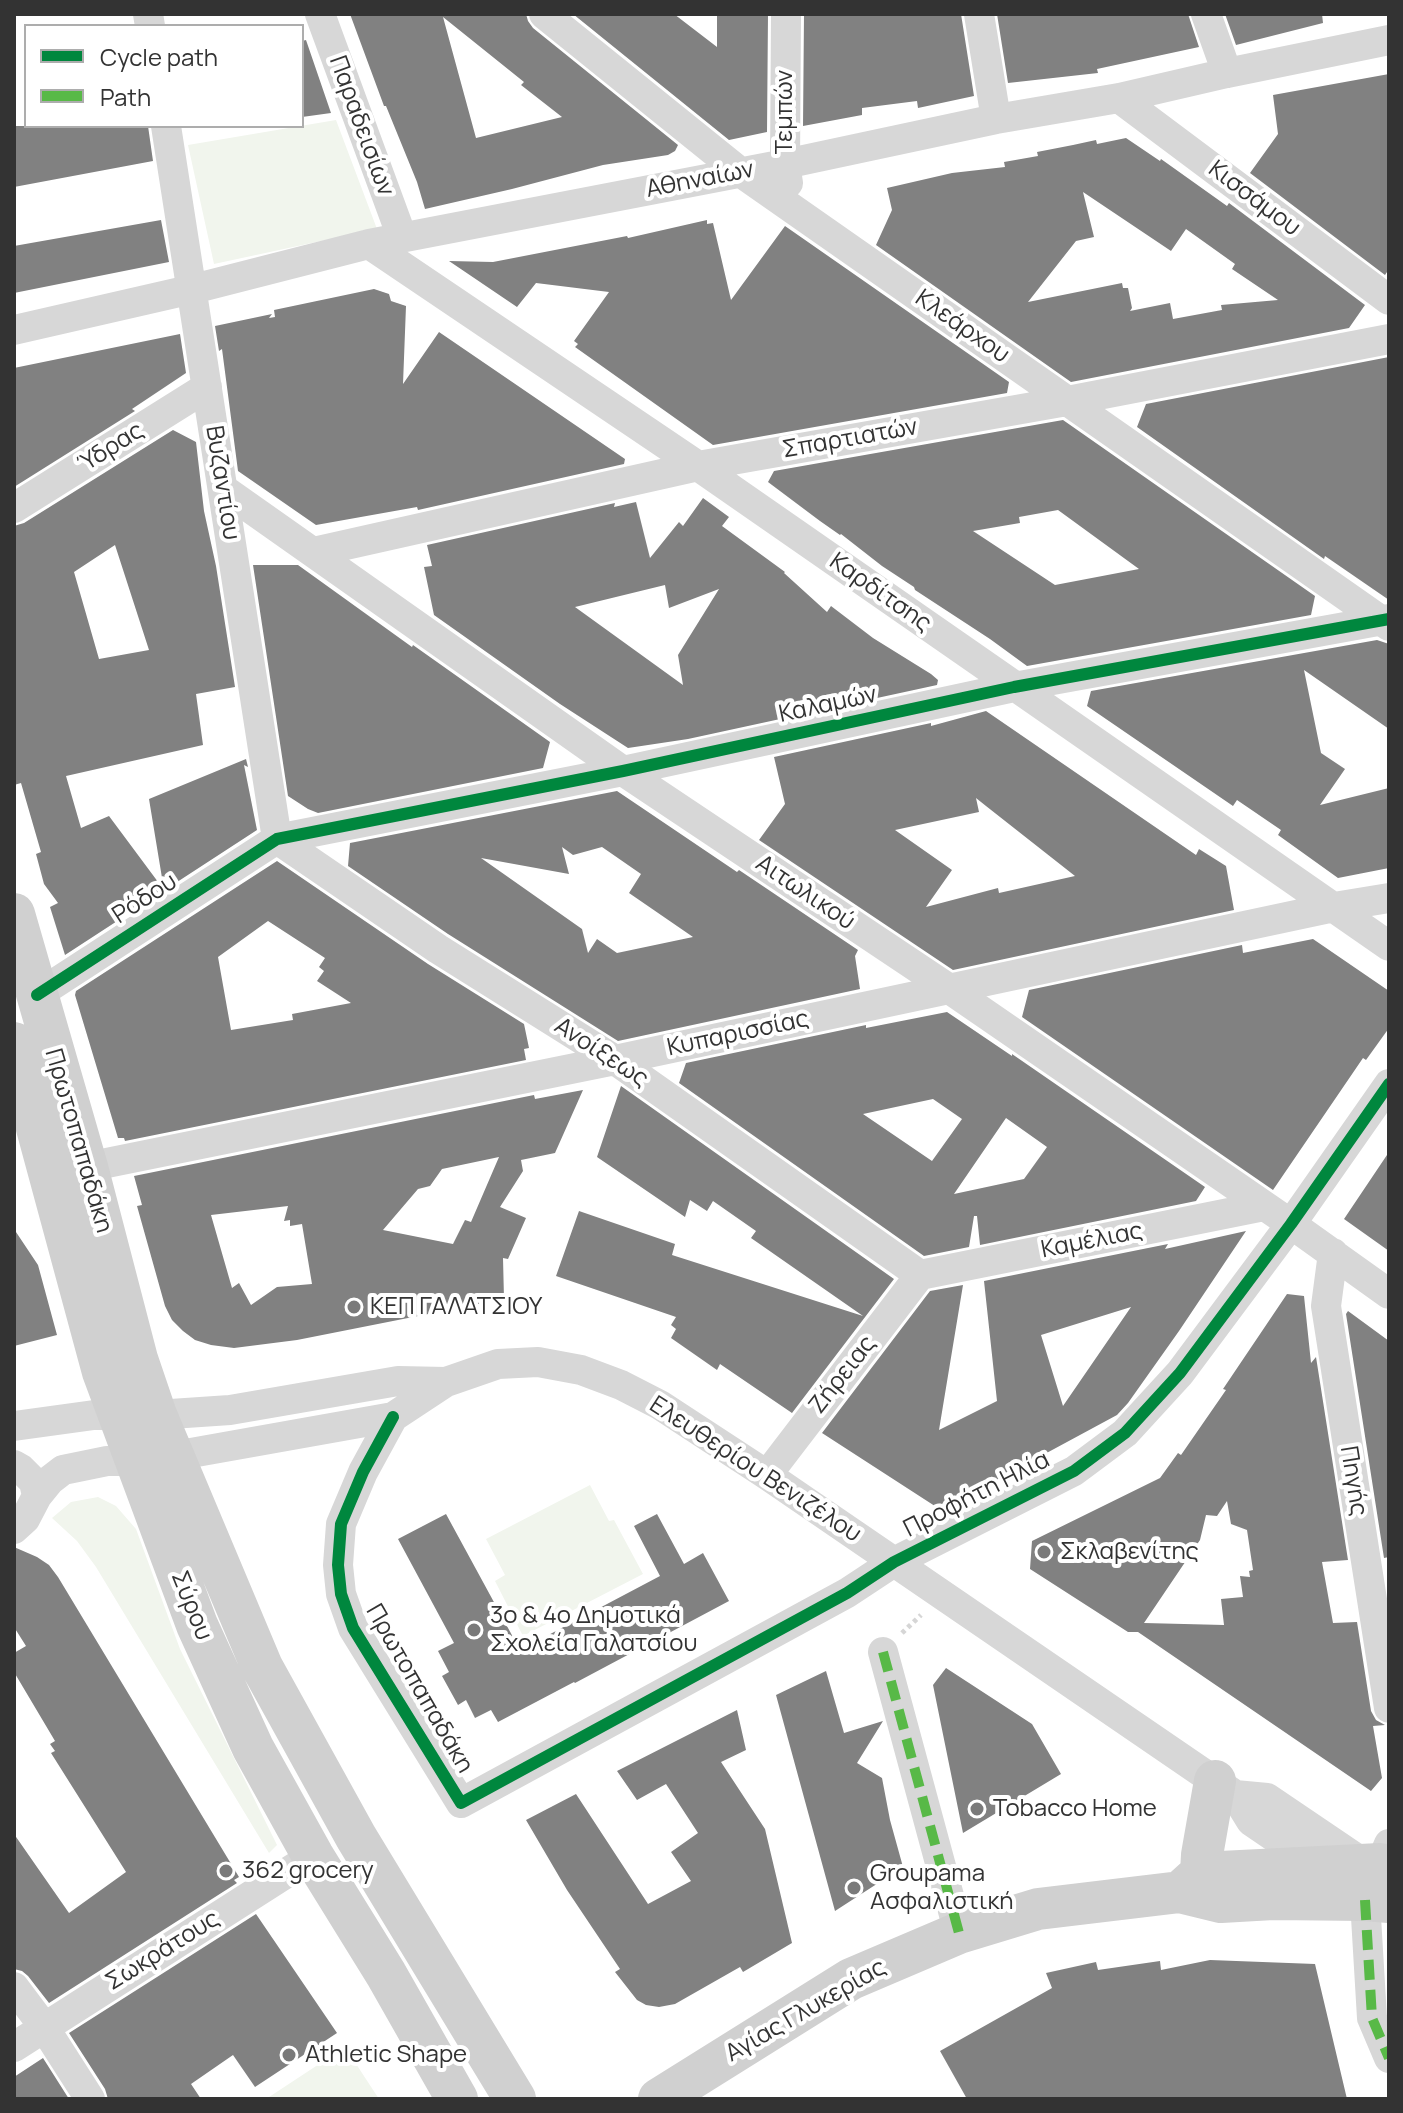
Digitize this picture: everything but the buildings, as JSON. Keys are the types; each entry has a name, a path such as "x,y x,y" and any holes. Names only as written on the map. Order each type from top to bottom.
{"main road":[{"name":"Πρωτοπαπαδάκη","path":"14,914 87,1167 137,1359 137,1414"},
{"name":"Πρωτοπαπαδάκη","path":"14,1043 103,1372 137,1414 154,1459 262,1667 356,1837 515,2099"},
{"name":"Σύρου","path":"154,1459 197,1625 253,1748 313,1856"},
{"path":"1191,1883 1225,1788"},
{"path":"313,1856 386,1974 457,2099"},
{"name":"Αγίας Γλυκερίας","path":"659,2099 851,1979 959,1933 1038,1909 1191,1883 1318,1867 1380,1873"},
{"name":"Αγίας Γλυκερίας","path":"1191,1883 1221,1902 1273,1899 1380,1873"},
{"name":"Αγίας Γλυκερίας","path":"680,2099 712,2067"}],"street":[{"name":"Παραδεισίων","path":"320,14 402,237"},
{"name":"Κλεάρχου","path":"544,14 740,172 1386,622"},
{"name":"Τεμπών","path":"786,14 785,164 793,209"},
{"path":"979,14 996,119"},
{"path":"1206,14 1227,73"},
{"name":"Αθηναίων","path":"14,330 402,237 785,164 996,119 1119,98 1389,40"},
{"name":"Κισσάμου","path":"1119,98 1389,300"},
{"name":"Βυζαντίου","path":"166,128 277,839"},
{"name":"Καρδίτσης","path":"369,244 698,466 1389,946"},
{"name":"Σπαρτιατών","path":"314,552 698,466 1067,401 1389,339"},
{"name":"Ύδρας","path":"14,508 207,387"},
{"name":"Αιτωλικού","path":"223,489 623,771 948,988 1389,1294"},
{"name":"Καλαμών","path":"277,839 623,771 1014,687 1386,622"},
{"name":"Ρόδου","path":"37,995 277,839"},
{"name":"Ανοίξεως","path":"277,839 438,949 615,1060 920,1275"},
{"name":"Κυπαρισσίας","path":"87,1167 1389,898"},
{"name":"Προφήτη Ηλία","path":"461,1803 847,1593 894,1562 1074,1471 1125,1433 1180,1373 1291,1224 1389,1084"},
{"name":"Καμέλιας","path":"920,1275 1264,1206"},
{"name":"Πηγής","path":"1333,1253 1326,1306 1389,1708"},
{"name":"Ζήρειας","path":"767,1475 920,1275"},
{"name":"Ελευθερίου Βενιζέλου","path":"14,1529 25,1519 50,1480 63,1470 107,1461 154,1459 393,1417 446,1382 498,1364 538,1362 581,1370 621,1385 660,1405 767,1475 1225,1788 1251,1821 1318,1867"},
{"name":"Ελευθερίου Βενιζέλου","path":"14,1426 137,1414 230,1410 398,1381 446,1382"},
{"name":"Πρωτοπαπαδάκη","path":"393,1417 363,1472 341,1524 338,1565 341,1594 353,1628 461,1803"},
{"path":"14,1465 34,1482 37,1496"},
{"path":"883,1652 959,1933"},
{"name":"Ελευθερίου Βενιζέλου","path":"1225,1788 1267,1798 1380,1873"},
{"name":"Σωκράτους","path":"14,2047 313,1856"},
{"path":"1380,1873 1372,2018 1389,2058"},
{"path":"14,1987 90,2099"}],"path":[{"path":"883,1652 942,1595"}],"shaded area":[{"path":"336,120 377,229 214,264 188,145 304,128 304,125"},
{"path":"590,1485 609,1521 614,1520 643,1574 523,1636 495,1581 505,1575 486,1539"},
{"path":"98,1497 116,1506 136,1529 180,1649 277,1845 269,1853 96,1567 77,1541 52,1518 71,1502"},
{"path":"345,2047 379,2099 266,2099"}],"marked path":[{"path":"883,1652 959,1933"},
{"path":"1365,1900 1372,2018 1389,2058"}],"cycle path":[{"path":"37,995 277,839 623,771 1014,687 1389,619"},
{"path":"393,1417 363,1472 341,1524 338,1565 341,1594 353,1628 461,1803 847,1593 894,1562 1074,1471 1125,1433 1180,1373 1291,1224 1389,1084"}],"place":[{"name":"ΚΕΠ ΓΑΛΑΤΣΙΟΥ","path":"354,1307"},
{"name":"Σκλαβενίτης","path":"1044,1552"},
{"name":"3ο & 4ο Δημοτικά Σχολεία Γαλατσίου","path":"474,1630"},
{"name":"Tobacco Home","path":"977,1809"},
{"name":"362 grocery","path":"226,1871"},
{"name":"Groupama Ασφαλιστική","path":"854,1888"},
{"name":"Athletic Shape","path":"289,2055"}]}
